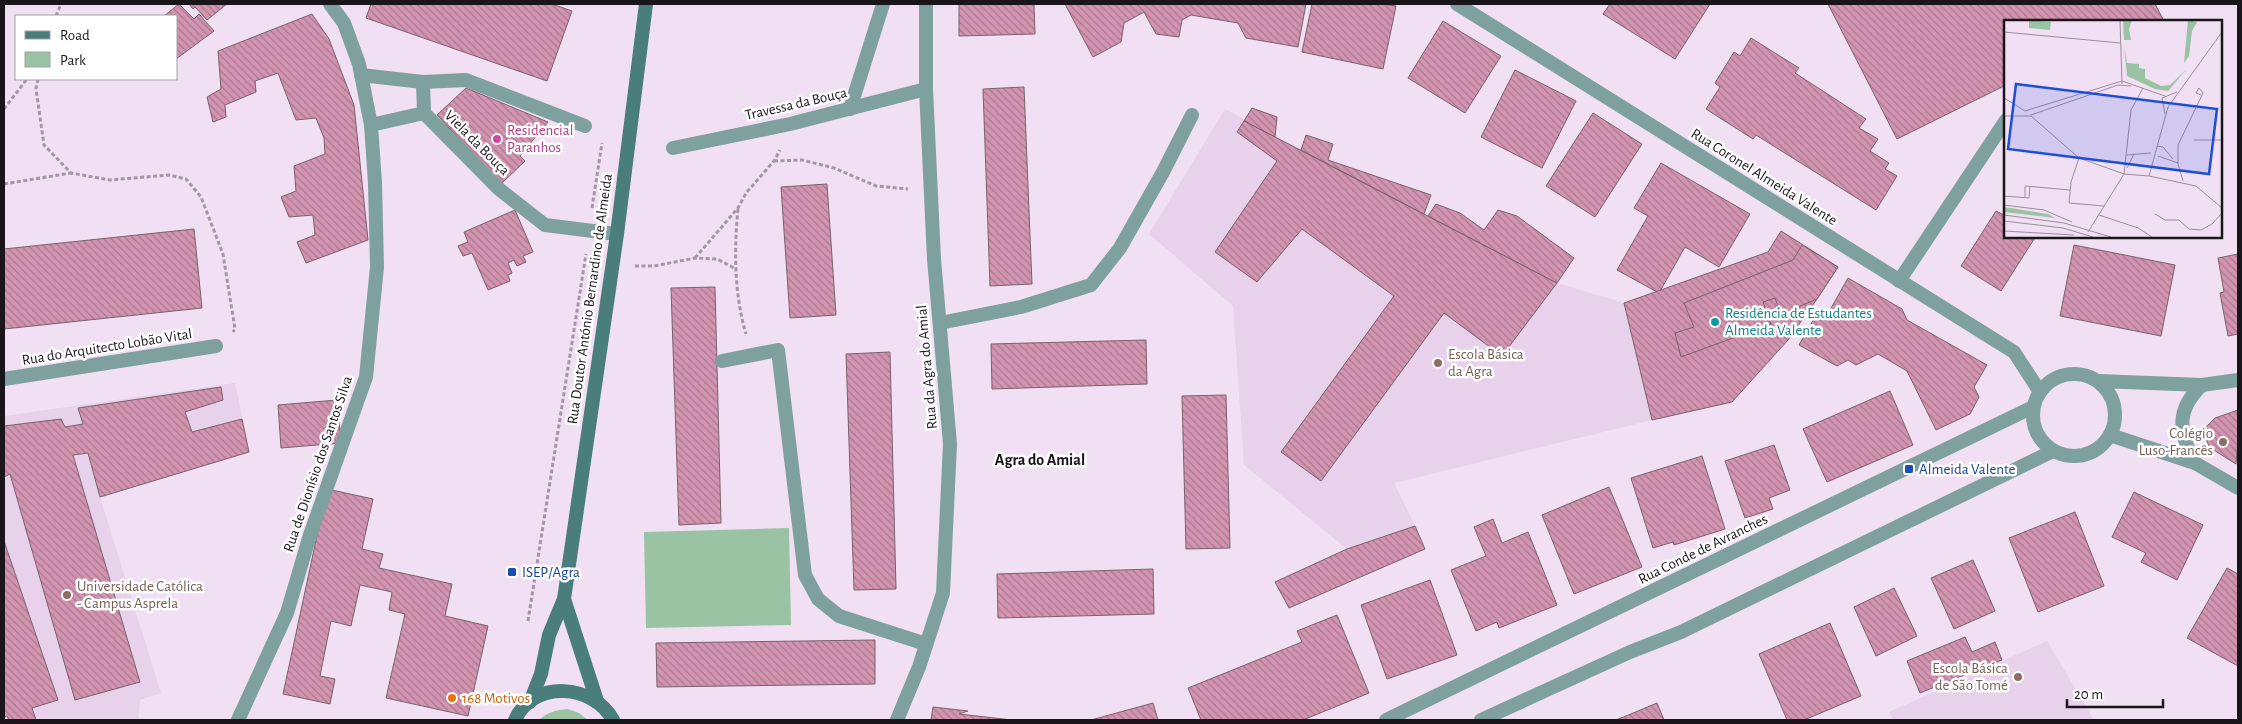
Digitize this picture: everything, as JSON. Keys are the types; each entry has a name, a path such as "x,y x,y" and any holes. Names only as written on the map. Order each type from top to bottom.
{"main road":[{"name":"Rua Doutor António Bernardino de Almeida","path":"530,702 541,674 549,635 564,599 613,266 646,4"},
{"name":"Rua Doutor António Bernardino de Almeida","path":"564,599 596,700"},
{"path":"515,720 530,702 545,693 563,690 580,692 596,700 613,720"}],"street":[{"name":"Rua de Dionísio dos Santos Silva","path":"238,720 287,613 310,535 366,377 377,267 375,183 370,125 361,75 344,23 330,4"},
{"path":"850,109 883,4"},
{"name":"Rua da Agra do Amial","path":"897,720 943,594 950,453 931,190 926,89 926,4"},
{"name":"Rua Coronel Almeida Valente","path":"1457,4 2014,352 2040,392"},
{"path":"361,75 423,82 466,80 585,126"},
{"path":"370,125 424,113 423,82"},
{"name":"Travessa da Bouça","path":"673,148 790,124 926,89"},
{"name":"Viela da Bouça","path":"424,113 499,188 545,225 617,234"},
{"path":"940,323 1021,307 1091,285 1120,248 1163,172 1192,115"},
{"path":"1899,281 2004,123"},
{"name":"Rua do Arquitecto Lobão Vital","path":"4,379 216,346"},
{"path":"722,361 778,350 805,575 818,599 838,616 926,644"},
{"path":"2098,381 2108,391 2114,404 2115,418 2110,434 2104,444 2092,452 2078,456 2065,456 2053,451 2043,443 2036,432 2033,420 2033,407 2040,392 2056,378 2070,374 2084,375 2098,381 2202,385 2238,380"},
{"path":"2194,463 2183,440 2182,418 2190,396 2202,385"},
{"name":"Rua Conde de Avranches","path":"1386,720 2033,407"},
{"path":"2110,434 2194,463 2238,488"},
{"path":"1481,720 1630,652 1681,632 2053,451"}],"path":[{"path":"4,109 26,80"},
{"path":"38,80 36,89 44,145 71,173"},
{"path":"694,258 738,208 746,193 774,161 785,140 790,124"},
{"path":"527,624 603,141"},
{"path":"774,161 802,160 834,168 876,186 931,190"},
{"path":"4,184 71,173 110,180 169,175 186,179 201,197 223,254 235,329 228,340 216,346"},
{"path":"738,208 735,239 739,309 753,355"},
{"path":"585,262 613,266 654,266 694,258 717,258 736,269"}],"shaded area":[{"name":"Escola Básica da Agra","path":"1225,109 1557,283 1624,303 1652,420 1394,483 1415,526 1347,549 1244,465 1233,306 1149,234"},
{"name":"Universidade Católica - Campus Asprela","path":"235,383 249,452 100,497 161,693 140,700 138,720 4,720 4,416"},
{"name":"Escola Básica de São Tomé","path":"2047,641 2094,720 1894,720 1889,712"}],"green space":[{"path":"789,528 791,625 646,628 644,532"},
{"path":"568,709 579,713 588,720 539,720 552,712"}],"building":[{"path":"179,4 194,19 199,14 214,31 178,58 178,15 165,15"},
{"path":"189,4 227,4 207,20 195,7 193,9"},
{"path":"371,4 552,4 572,11 547,81 366,18"},
{"path":"959,4 1034,4 1035,34 959,36"},
{"path":"1065,4 1306,4 1298,47 1246,38 1238,23 1191,15 1182,20 1179,37 1156,34 1144,12 1124,23 1121,42 1093,57"},
{"path":"1312,4 1384,4 1396,6 1383,69 1302,52"},
{"path":"1610,4 1710,4 1675,59 1603,14"},
{"path":"1828,4 2155,4 2163,20 2004,20 2004,86 1897,139"},
{"path":"312,14 329,39 354,105 368,240 306,263 297,242 315,235 313,215 289,217 281,197 296,191 294,166 325,154 324,138 316,118 296,120 278,73 255,81 256,92 225,105 226,117 213,122 207,97 221,89 218,51"},
{"path":"1443,21 1501,56 1465,113 1408,78"},
{"path":"1751,38 1799,68 1795,73 1866,119 1859,128 1878,139 1870,151 1889,163 1885,169 1897,176 1876,210 1756,135 1753,139 1706,109 1720,87 1715,83 1734,52 1740,56"},
{"path":"1515,70 1576,101 1542,168 1481,137"},
{"path":"1024,87 1032,284 990,286 983,89"},
{"name":"Residencial Paranhos","path":"466,88 548,122 520,156 525,161 501,184 437,115"},
{"path":"1252,108 1277,117 1275,137 1244,121"},
{"path":"1593,113 1642,144 1595,217 1546,186"},
{"path":"1244,121 1557,283 1502,356 1444,313 1321,481 1281,452 1394,296 1302,229 1257,282 1215,252 1277,161 1237,132"},
{"path":"1306,135 1333,144 1328,160 1431,195 1424,214 1301,150"},
{"path":"1661,163 1750,214 1719,267 1685,247 1659,293 1617,270 1648,216 1634,208"},
{"path":"827,184 836,315 790,318 781,187"},
{"path":"1436,204 1460,213 1484,230 1498,210 1517,216 1574,258 1557,283 1428,216"},
{"path":"515,210 533,252 523,256 526,262 517,266 514,260 508,263 512,273 508,275 510,281 488,290 472,253 463,256 458,246 468,242 464,232"},
{"path":"1996,211 2004,215 2004,238 2035,238 2001,291 1961,266"},
{"path":"194,229 202,308 4,329 4,249"},
{"name":"Residência de Estudantes Almeida Valente","path":"1781,231 1838,267 1817,299 1788,340 1732,402 1652,420 1624,303 1768,252"},
{"path":"1802,245 1838,267 1817,299 1781,314 1775,298 1763,302 1771,324 1681,357 1675,333 1694,327 1684,303 1793,260"},
{"path":"2074,245 2175,265 2161,336 2060,316"},
{"path":"2238,254 2238,334 2228,336 2220,293 2224,292 2218,258"},
{"path":"1848,278 1902,309 1907,320 1987,365 1974,387 1979,397 1970,414 1936,430 1907,371 1878,354 1856,365 1848,360 1837,366 1799,345 1815,317 1830,310"},
{"path":"715,287 721,523 679,525 671,288"},
{"path":"1146,340 1147,384 992,389 991,344"},
{"path":"890,352 896,589 854,590 846,354"},
{"name":"Universidade Católica - Campus Asprela","path":"221,387 223,400 185,412 192,432 242,419 249,452 100,497 88,453 73,455 140,682 75,700 10,474 4,477 4,426 61,419 65,427 83,424 78,408"},
{"path":"1890,391 1913,445 1827,482 1803,429"},
{"path":"1226,395 1230,548 1186,549 1182,396"},
{"path":"337,400 341,443 281,448 278,405"},
{"name":"Colégio Luso-Francês","path":"2238,410 2236,464 2209,447 2206,427 2215,418"},
{"path":"1774,445 1790,490 1769,498 1773,509 1745,518 1725,461"},
{"path":"1702,456 1725,529 1674,545 1673,542 1653,548 1631,478"},
{"path":"1609,487 1642,567 1574,594 1542,515"},
{"path":"327,489 373,499 362,549 383,554 379,568 452,584 445,616 488,626 468,716 386,698 405,614 389,610 392,592 360,585 351,626 331,621 320,676 335,679 330,704 283,694"},
{"path":"2134,492 2203,525 2177,580 2141,562 2146,553 2112,537"},
{"path":"2075,512 2104,586 2038,612 2009,538"},
{"path":"1493,519 1502,543 1528,532 1557,605 1499,628 1497,622 1476,631 1451,570 1486,556 1474,527"},
{"path":"1415,526 1425,549 1289,608 1275,582 1347,549"},
{"path":"4,541 58,700 32,708 36,720 9,720 7,716 4,717"},
{"path":"1973,560 1995,611 1954,629 1931,578"},
{"path":"2227,568 2238,574 2238,666 2187,638"},
{"path":"1153,569 1154,614 998,618 997,574"},
{"path":"1430,580 1457,655 1387,679 1361,605"},
{"path":"1894,588 1917,636 1876,656 1854,607"},
{"path":"1337,615 1369,693 1303,720 1201,720 1188,688 1302,642 1297,631"},
{"path":"1830,623 1861,696 1804,720 1787,720 1759,654"},
{"path":"1965,637 1972,652 1995,642 2002,660 1920,693 1907,661"},
{"path":"875,640 875,684 657,687 656,643"},
{"path":"1153,703 1158,720 1091,720"},
{"path":"1657,703 1664,720 1616,720 1626,716"},
{"path":"933,707 968,711 959,714 1012,720 931,720"}],"place":[{"name":"Residencial Paranhos","path":"497,139"},
{"name":"Residência de Estudantes Almeida Valente","path":"1715,322"},
{"name":"Escola Básica da Agra","path":"1438,363"},
{"name":"Colégio Luso-Francês","path":"2223,442"},
{"name":"Almeida Valente","path":"1909,469"},
{"name":"ISEP/Agra","path":"512,572"},
{"name":"Universidade Católica - Campus Asprela","path":"67,595"},
{"name":"Escola Básica de São Tomé","path":"2018,677"},
{"name":"168 Motivos","path":"452,698"}],"district":[{"name":"Agra do Amial","path":"1040,460"}]}
